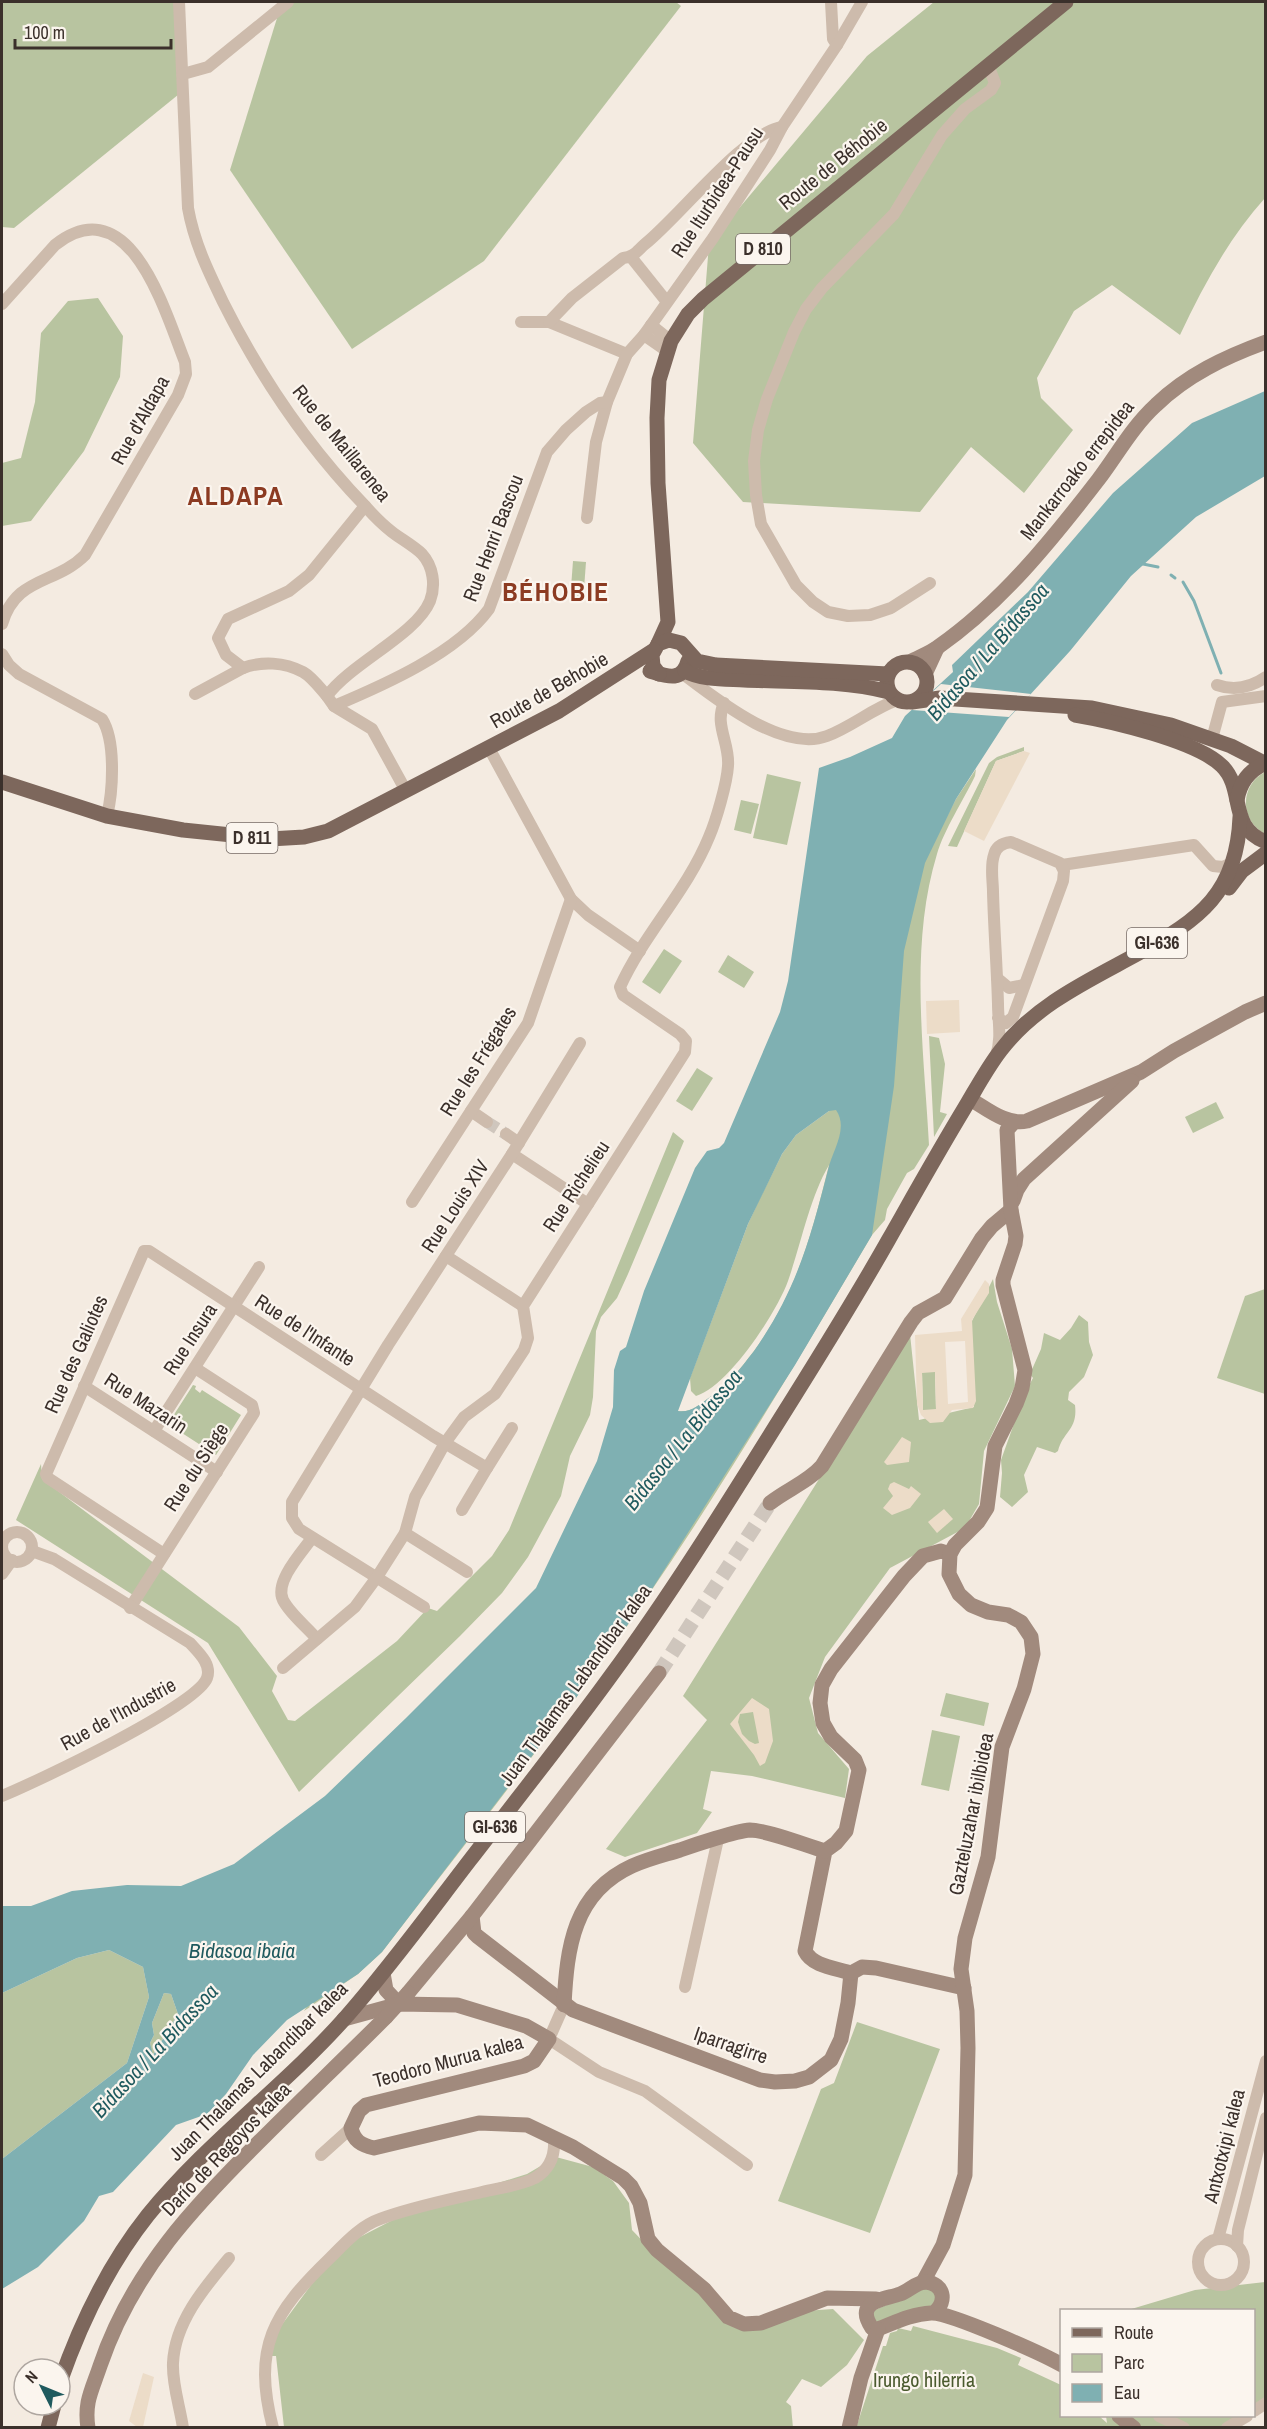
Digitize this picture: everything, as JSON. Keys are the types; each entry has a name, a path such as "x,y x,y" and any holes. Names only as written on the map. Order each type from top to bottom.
{"main road":[{"name":"Route de Béhobie","path":"656,647 668,622 668,598 659,505 657,418 659,380 669,346 688,314 703,299 1066,2"},
{"name":"Route de Béhobie","path":"668,598 686,650"},
{"path":"686,650 688,663 684,672 671,678 659,674 651,660 656,647 669,640 681,643 697,661 716,665 888,674"},
{"name":"Route de Behobie","path":"489,748 559,711 629,667 656,647"},
{"path":"899,698 886,680 888,674 897,665 910,663 921,668 930,690 940,698"},
{"name":"Route de Behobie","path":"629,667 659,674"},
{"path":"684,672 729,679 848,685 899,698 940,698"},
{"path":"899,698 925,691 926,677"},
{"name":"GI-636","path":"940,698 1029,705 1057,704 1121,713 1171,725 1212,739 1265,763 1245,778 1237,800"},
{"name":"GI-636","path":"1024,1029 1061,996 1192,921 1218,892 1233,862 1238,843 1240,817 1228,773 1208,756 1174,741 1088,717 1029,705"},
{"name":"D 811","path":"2,782 106,816 183,830 246,838 293,838 328,831 489,748"},
{"path":"1240,817 1251,834 1266,842"},
{"name":"GI-636","path":"1024,1029 1064,1002 1193,929 1214,909 1242,871 1266,853"},
{"name":"Juan Thalamas Labandibar kalea","path":"69,2357 98,2293 126,2245 149,2214 184,2175 344,2019 382,1973 646,1628 726,1506 890,1237 910,1199 996,1057 1024,1029"},
{"name":"Juan Thalamas Labandibar kalea","path":"890,1237 915,1202 975,1102 1024,1029"}],"street":[{"name":"Rue de Maillarenea","path":"179,2 188,208 203,261 245,346 293,419 365,506 389,530 422,555 434,578 430,601 411,626 336,683 331,701"},
{"path":"183,74 208,67 288,2"},
{"path":"831,2 833,39 837,45"},
{"name":"Rue Iturbidea-Pausu","path":"587,518 596,442 624,352 648,330 719,228 837,45 862,2"},
{"path":"930,583 891,608 870,615 848,616 828,612 813,602 796,585 761,524 754,461 758,430 766,399 806,309 822,288 894,214 942,135 965,109 991,90 995,83 988,65"},
{"path":"549,322 572,298 623,258 631,257 654,238 728,162 765,131 782,127"},
{"name":"Rue d'Aldapa","path":"2,304 55,245 65,237 85,230 98,229 110,233 144,264 185,362 186,374 178,395 85,555 67,569 28,586 10,606 2,624"},
{"path":"631,257 667,302"},
{"path":"521,322 549,322 624,352"},
{"path":"648,330 669,346"},
{"name":"Mankarroako errepidea","path":"910,663 937,648 991,603 1025,569 1155,405 1185,381 1219,361 1266,342"},
{"name":"Rue Henri Bascou","path":"331,701 383,685 436,654 466,634 480,621 489,609 547,452 586,412 600,403 607,402"},
{"path":"243,669 226,655 218,638 228,619 290,591 309,575 365,506"},
{"name":"Mankarroako errepidea","path":"926,677 937,648"},
{"path":"2,654 19,674 102,719 108,728 112,796 106,816"},
{"path":"195,694 260,662 285,666 304,673 331,701 372,729 406,791"},
{"path":"684,672 724,703 781,735 811,740 834,733 899,698"},
{"path":"1212,739 1222,702 1216,685 1231,688 1246,687 1266,677"},
{"path":"1222,702 1266,696"},
{"name":"Rue Richelieu","path":"523,1306 686,1047 686,1041 680,1035 623,995 620,987 640,951 698,861 710,836 728,766 720,718 724,703"},
{"path":"489,748 571,898 588,915 640,951"},
{"path":"996,1057 999,1042 994,929 994,853 1003,843 1011,842 1062,865 1194,845 1213,866 1222,867 1233,862"},
{"path":"998,1018 1006,1023 1011,1020 1063,881 1062,865"},
{"name":"Rue les Frégates","path":"412,1202 528,1023 571,898"},
{"path":"997,978 1009,988 1024,985"},
{"path":"975,1102 1014,1122 1027,1121 1141,1072 1184,1045 1266,1003"},
{"name":"Rue Louis XIV","path":"424,1607 299,1529 292,1518 292,1502 360,1389 519,1143 580,1043"},
{"path":"770,1503 811,1479 822,1466 910,1322 918,1313 945,1298 982,1238 1011,1210 1017,1190 1024,1179 1141,1072"},
{"path":"471,1111 487,1122"},
{"path":"964,1988 876,1968 862,1967 851,1973 821,1964 807,1957 804,1951 825,1851 846,1831 859,1770 855,1760 831,1737 824,1723 820,1703 822,1685 831,1669 904,1576 923,1557 941,1551 950,1554 978,1522 987,1508 995,1446 1022,1388 1025,1370 1003,1286 1004,1274 1015,1244 1007,1130 1014,1122"},
{"path":"506,1134 519,1143"},
{"path":"512,1154 588,1204"},
{"name":"Rue de l'Infante","path":"144,1251 148,1251 360,1389 487,1468"},
{"name":"Rue des Galiotes","path":"144,1251 46,1474 48,1478 164,1554"},
{"path":"283,1668 355,1607 405,1533 415,1497 445,1443 464,1417 495,1394 520,1358 528,1338 523,1306 446,1256"},
{"name":"Rue Insura","path":"154,1431 259,1267"},
{"name":"Rue du Siège","path":"130,1608 254,1413 255,1408 195,1368"},
{"name":"Rue Mazarin","path":"84,1386 217,1472"},
{"path":"462,1510 512,1428"},
{"name":"Rue de l'Industrie","path":"2,1796 38,1781 180,1705 201,1688 207,1678 208,1669 203,1658 190,1643 130,1608 54,1558 32,1551 31,1541 26,1534 5,1532 3,1549 8,1558 12,1560"},
{"path":"405,1533 467,1572"},
{"path":"312,1538 287,1573 281,1589 283,1599 317,1639"},
{"path":"2,1574 12,1560 22,1561 32,1551"},
{"name":"Gazteluzahar ibilbidea","path":"929,2283 965,2175 968,2048 961,1969 965,1938 988,1857 1002,1747 1024,1689 1033,1644 1021,1622 1008,1615 988,1612 971,1605 959,1594 949,1574 950,1554"},
{"path":"344,2019 404,1999 472,1916 659,1673"},
{"path":"549,2039 564,2005 568,1951 576,1924 587,1905 604,1885 631,1867 751,1830 825,1851"},
{"path":"685,1987 718,1839"},
{"path":"452,1941 474,1934 472,1916"},
{"name":"Iparragirre","path":"474,1934 573,2010 760,2080 795,2081 809,2077 831,2060 838,2048 848,2003 851,1973"},
{"path":"382,1973 387,1990 404,1999 457,2005 526,2026 599,2072 645,2091 747,2165"},
{"name":"Darío de Regoyos kalea","path":"88,2427 86,2410 109,2338 140,2280 170,2237 208,2193 404,1999"},
{"name":"Teodoro Murua kalea","path":"351,2128 359,2110 366,2105 524,2066 534,2061 549,2039"},
{"name":"Antxotxipi kalea","path":"1218,2239 1266,2061"},
{"name":"Antxotxipi kalea","path":"1237,2246 1238,2230 1266,2118"},
{"path":"321,2155 351,2128 353,2136 362,2145 374,2148 479,2123 527,2125 554,2140 573,2147 623,2178 631,2186 640,2203 648,2239 657,2250 704,2289 728,2317 744,2324 761,2323 814,2302 845,2297 876,2299 929,2283 941,2290 939,2307"},
{"path":"273,2427 266,2402 264,2377 266,2352 273,2328 282,2310 299,2288 352,2236 379,2219 536,2177 552,2161 555,2152 554,2140"},
{"path":"1218,2239 1226,2240 1237,2246 1244,2259 1244,2269 1239,2278 1223,2286 1212,2284 1201,2275 1198,2266 1198,2257 1206,2244 1218,2239"},
{"path":"183,2427 173,2364 180,2332 193,2306 228,2258"},
{"path":"845,2297 873,2330"},
{"path":"849,2427 873,2330 867,2313 870,2305 876,2299"},
{"path":"873,2330 939,2307 1060,2364"},
{"path":"1122,2417 1134,2427"},
{"path":"1163,2417 1184,2427"},
{"path":"1227,2427 1244,2417"}],"green space":[{"path":"2,2 179,2 184,90 14,228 2,227"},
{"path":"282,2 676,2 681,6 484,261 352,349 230,170"},
{"path":"934,2 1265,2 1265,198 1240,229 1218,263 1180,335 1112,285 1074,311 1037,378 1041,398 1073,430 1024,493 971,447 920,512 743,502 693,443 709,244 867,56"},
{"path":"98,298 123,336 120,377 84,451 31,521 2,526 2,463 21,458 35,402 41,333 68,301"},
{"path":"573,561 586,562 583,602 570,601"},
{"path":"1024,747 1024,751 996,761 957,847 948,846 989,763 997,757"},
{"path":"976,769 975,776 940,845 928,889 923,925 922,1035 929,1145 914,1169 907,1173 887,1209 885,1220 872,1235 762,1419 645,1600 582,1690 382,1952 358,1974 304,2011 678,1411 695,1408 729,1381 754,1351 782,1306 809,1239 829,1165 811,1206 788,1281 773,1311 750,1347 722,1379 709,1390 696,1396 691,1391 690,1378 748,1224 782,1154 796,1135 829,1111 867,972 956,799"},
{"path":"1265,772 1265,834 1251,820 1246,803 1251,785"},
{"path":"767,774 801,782 787,845 753,838"},
{"path":"741,800 759,804 751,834 734,830"},
{"path":"664,949 682,961 660,994 642,982"},
{"path":"728,955 754,972 744,988 718,972"},
{"path":"929,1036 939,1038 945,1064 940,1112 947,1114 934,1137"},
{"path":"697,1068 713,1078 692,1111 676,1101"},
{"path":"1216,1102 1224,1118 1193,1133 1185,1117"},
{"path":"673,1132 684,1141 617,1298 601,1317 596,1331 590,1415 570,1456 561,1496 528,1557 502,1593 299,1792 208,1643 16,1520 41,1464 42,1479 239,1627 277,1676 272,1691 288,1720 295,1721 397,1641 428,1608 437,1611 492,1556 509,1530"},
{"path":"993,1279 997,1302 1012,1349 1015,1386 984,1451 979,1504 965,1528 890,1568 825,1657 809,1698 818,1733 849,1769 845,1798 752,1776 711,1771 703,1809 712,1812 697,1833 625,1857 606,1849 707,1720 683,1696 910,1334 919,1420 974,1407 971,1323"},
{"path":"1266,1289 1265,1394 1217,1378 1245,1296"},
{"path":"1079,1315 1088,1322 1089,1342 1093,1355 1084,1377 1069,1392 1068,1400 1075,1405 1074,1420 1058,1451 1055,1453 1037,1447 1024,1475 1028,1492 1012,1507 1000,1497 1001,1460 1025,1393 1033,1378 1030,1374 1041,1349 1044,1333 1060,1340"},
{"path":"922,1372 935,1372 936,1410 923,1410"},
{"path":"193,1385 200,1393 202,1390 241,1415 216,1455 168,1424"},
{"path":"946,1693 989,1703 984,1726 940,1716"},
{"path":"932,1730 960,1736 949,1791 921,1785"},
{"path":"109,1950 143,1967 149,1997 127,2063 2,2159 2,1993 77,1958"},
{"path":"164,1993 171,1994 178,2014 152,2056 150,2043 154,2035 152,2023"},
{"path":"857,2022 940,2049 870,2233 778,2201 821,2089 834,2083"},
{"path":"556,2157 593,2167 613,2181 629,2203 632,2230 658,2257 735,2324 790,2312 833,2309 864,2340 847,2365 821,2387 802,2379 786,2402 791,2406 793,2428 284,2427 276,2356 270,2356 275,2334 314,2281 356,2239 414,2209 527,2174"},
{"path":"1265,2282 1265,2403 1255,2409 1255,2309 1131,2309 1195,2290"},
{"path":"924,2288 936,2292 936,2305 878,2322 874,2320 873,2311"},
{"name":"Irungo hilerria","path":"913,2326 997,2348 1021,2358 1018,2365 1060,2385 1060,2417 1100,2417 1107,2423 1106,2417 1242,2417 1224,2428 856,2428 883,2346 886,2346 890,2333 897,2331 898,2328 911,2331"}],"shaded area":[{"path":"1024,751 1030,753 984,841 964,831 996,761"},
{"path":"959,1000 960,1032 927,1034 926,1001"},
{"path":"985,1280 989,1284 989,1293 972,1320 976,1401 973,1408 952,1410 943,1422 930,1423 921,1415 917,1404 915,1335 962,1331 961,1319","holes":["965,1341 968,1402 948,1404 945,1342","935,1372 936,1409 923,1410 922,1373"]},
{"path":"902,1437 911,1442 909,1462 887,1465 884,1462"},
{"path":"894,1482 909,1489 911,1486 921,1494 910,1508 892,1515 883,1508 893,1496 888,1489"},
{"path":"944,1509 953,1519 937,1533 928,1522"},
{"path":"752,1698 769,1709 773,1741 765,1763 760,1766 730,1724","holes":["753,1712 759,1743 749,1741 742,1734 738,1722 740,1714"]},
{"path":"143,2373 154,2377 143,2427 137,2427 129,2421"}],"water":[{"name":"Bidasoa ibaia","path":"1265,391 1265,476 1196,517 1131,576 1070,651 1007,720 956,799 925,863 904,951 894,1086 872,1235 795,1365 645,1600 571,1705 382,1952 358,1974 287,2020 253,2055 226,2094 207,2114 176,2125 113,2192 99,2196 84,2221 38,2267 2,2289 2,2159 127,2063 149,1997 143,1967 109,1950 77,1958 2,1993 2,1906 31,1906 72,1891 127,1885 181,1886 234,1864 325,1796 536,1588 597,1461 613,1407 614,1370 620,1351 626,1347 644,1291 695,1168 707,1151 719,1148 724,1143 780,1012 788,981 819,768 892,738 905,716 953,672 952,665 1028,592 1113,493 1192,423","holes":["836,1110 841,1125 838,1140 808,1242 781,1307 754,1351 729,1381 695,1407 687,1411 678,1411 748,1224 782,1154 796,1135 829,1111","164,1993 171,1994 178,2014 153,2055 150,2043 154,2035 152,2023"]}],"pier":[{"path":"941,684 1031,694 1009,717 912,710"}],"waterway":[{"path":"1143,564 1158,567"},
{"path":"1171,575 1175,578"},
{"path":"1183,582 1194,601 1221,673"}],"tunnel":[{"path":"487,1122 506,1134"},
{"path":"659,1673 770,1503"}],"district":[{"name":"ALDAPA","path":"236,496"},
{"name":"BÉHOBIE","path":"556,592"}],"water label":[{"name":"Bidasoa / La Bidassoa","path":"988,652"},
{"name":"Bidasoa / La Bidassoa","path":"683,1440"},
{"name":"Bidasoa / La Bidassoa","path":"155,2051"}]}
